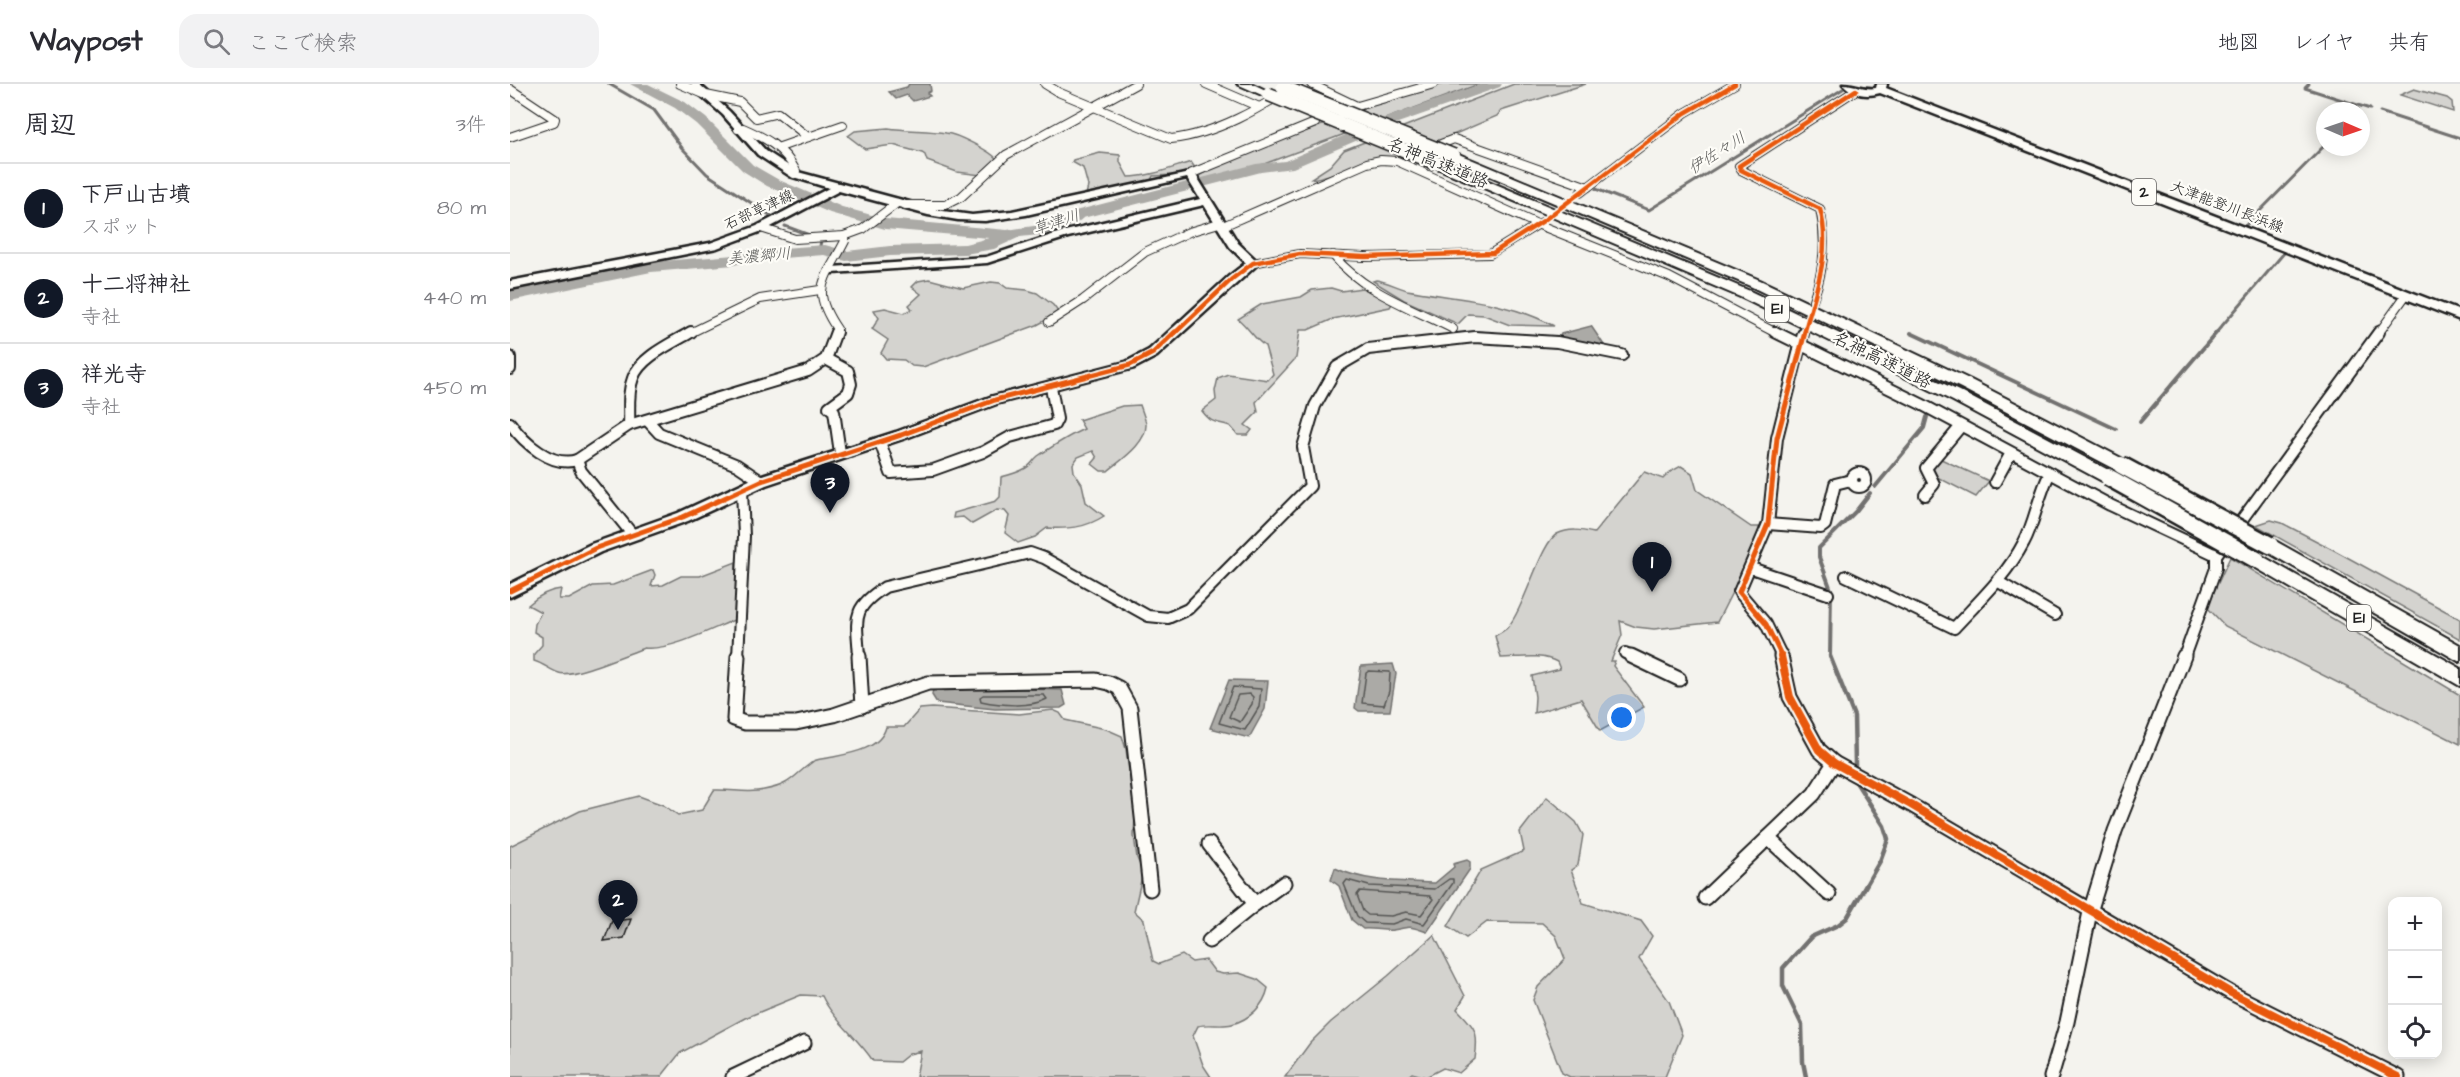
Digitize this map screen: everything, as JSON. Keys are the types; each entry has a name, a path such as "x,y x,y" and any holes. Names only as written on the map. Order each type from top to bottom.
{"highway":[{"name":"名神高速道路","path":"1243,84 1745,294 1958,397 2258,560 2460,678"},
{"name":"名神高速道路","path":"1279,85 1691,254 1776,292 1966,384 2121,465 2270,545 2460,654"}],"main road":[{"name":"大津能登川長浜線","path":"1852,87 1872,92 1882,87 2460,316"}],"street":[{"path":"680,84 706,96 740,102 756,118 778,112 808,137"},
{"name":"石部草津線","path":"693,84 726,113 762,153 794,174 838,187"},
{"path":"1045,84 1092,107 1171,139 1215,129 1298,84"},
{"path":"761,228 795,239 844,238 863,229 888,210 901,204 945,205 967,193 1006,155 1136,84"},
{"path":"1206,84 1257,106"},
{"path":"1311,84 1355,107 1434,84"},
{"path":"1580,193 1685,113 1735,84"},
{"path":"1814,300 1825,255 1824,223 1820,209 1741,170 1739,166 1852,87"},
{"path":"510,89 555,119 550,124 510,137"},
{"path":"838,187 957,217 988,218 1192,176 1315,123"},
{"path":"780,147 843,125"},
{"path":"738,129 743,128 780,147 794,165 796,171 794,174"},
{"path":"1399,162 1454,139 1588,188"},
{"path":"1049,322 1083,300 1145,252 1189,232 1220,223 1367,163 1381,160 1399,162 1669,277 1801,345 1868,376 2110,505 2216,555"},
{"path":"1192,176 1234,245 1253,264"},
{"name":"石部草津線","path":"510,285 695,250 761,228 838,187"},
{"path":"834,266 987,260 1065,234 1207,201"},
{"path":"510,591 596,548 683,517 760,481 995,400 1130,365 1153,352 1232,279 1253,264 1274,261 1294,254 1365,257 1490,254 1540,222"},
{"path":"510,423 515,432 551,458 564,464 577,460 629,425 808,371 826,359 837,329 824,310 820,290 834,266 844,238"},
{"path":"1333,255 1338,263 1373,288 1454,329"},
{"path":"629,425 632,407 631,381 639,368 655,353 728,313 760,299 820,290"},
{"path":"2051,1077 2067,1022 2091,912 2115,831 2172,691 2216,568 2216,555 2406,295"},
{"path":"1803,334 1777,438 1768,524 1739,592 1766,624 1782,657 1790,697 1820,750 1834,763 1901,799 2231,993 2398,1077"},
{"path":"862,706 857,619 859,610 866,598 873,592 901,582 1030,553 1044,558 1148,616 1168,618 1188,609 1310,486 1303,447 1326,382 1337,367 1368,349 1483,337 1557,342 1622,355"},
{"path":"510,357 510,369"},
{"path":"826,359 848,371 852,385 850,394 830,407 834,411 840,453"},
{"path":"880,441 891,473 933,470 983,452 1010,436 1054,425 1058,419 1052,387"},
{"path":"648,421 659,433 737,465 760,481"},
{"path":"1925,495 1934,484 1926,468 1961,426"},
{"path":"1995,482 2011,453"},
{"path":"577,460 581,471 632,534"},
{"path":"1846,576 1954,628 1997,581 2025,541 2040,492 2050,473"},
{"path":"1768,524 1821,528 1825,525 1834,484 1851,480"},
{"path":"742,490 744,536 741,652 734,718 746,723 796,723 862,706 928,683 1087,679 1106,681 1125,693 1130,708 1150,889"},
{"path":"1751,568 1828,594"},
{"path":"1997,581 2055,615"},
{"path":"1625,653 1679,678"},
{"path":"1705,898 1814,794 1834,763"},
{"path":"1768,838 1829,894"},
{"path":"1209,844 1255,904"},
{"path":"1209,941 1284,883"},
{"path":"733,1077 804,1043"}],"shaded area":[{"path":"1444,84 1479,84 1264,164 1201,181 1200,175 1254,149 1393,98"},
{"path":"1514,84 1586,84 1501,111 1497,116 1400,158 1375,159 1333,174 1310,179 1330,166 1344,150"},
{"path":"2414,89 2447,98 2452,102 2453,112 2400,95"},
{"path":"888,128 951,134 981,148 997,159 981,175 957,172 927,161 922,153 893,145 865,149 848,136 855,131"},
{"path":"1100,153 1120,155 1120,162 1128,177 1152,174 1191,162 1195,168 1178,175 1153,176 1151,180 1086,195 1088,186 1083,168 1072,162"},
{"path":"929,279 963,288 991,282 1000,283 1007,288 1027,290 1037,293 1053,305 1059,313 1037,325 923,367 912,366 904,360 886,359 881,353 888,340 872,329 879,318 874,310 885,308 904,313 912,309 909,305 921,294 912,287 918,281"},
{"path":"1373,281 1407,290 1500,306 1519,311 1554,326 1510,325 1484,315 1468,314 1458,324 1404,300"},
{"path":"1331,288 1341,291 1362,288 1393,302 1390,307 1333,319 1308,330 1300,330 1296,358 1256,402 1258,412 1245,425 1252,430 1248,435 1238,435 1230,426 1209,419 1202,411 1216,400 1215,391 1218,378 1228,374 1268,380 1273,374 1265,346 1238,319 1262,304 1301,297 1312,290"},
{"path":"1140,405 1146,424 1145,431 1138,444 1126,456 1108,471 1101,471 1092,464 1097,458 1093,451 1078,457 1073,464 1074,472 1082,484 1086,502 1104,516 1077,527 1047,528 1035,537 1018,543 1005,533 1009,516 1005,511 997,510 972,524 963,517 953,518 954,513 996,501 1000,497 1001,477 1026,468 1038,456 1084,429 1079,420 1122,406"},
{"path":"1941,459 1989,481 1976,497 1935,476 1932,469"},
{"path":"1681,466 1692,473 1697,490 1751,527 1759,527 1761,535 1717,622 1654,629 1636,627 1620,621 1622,635 1611,661 1615,661 1613,666 1644,707 1600,731 1581,699 1534,713 1535,697 1532,676 1560,669 1557,662 1537,657 1501,658 1495,636 1507,628 1520,607 1545,550 1551,540 1562,532 1576,530 1594,533 1644,472 1663,479"},
{"path":"2271,520 2282,523 2334,550 2460,619 2460,639 2256,525"},
{"path":"2230,557 2460,695 2460,744 2225,626 2207,607"},
{"path":"736,562 734,620 677,643 644,648 576,672 559,673 534,661 534,654 542,645 542,637 534,632 541,612 528,605 543,594 561,589 559,599 569,599 593,586 613,585 653,570 655,575 651,586 663,585 681,576 700,576"},
{"path":"920,709 1019,714 1053,710 1060,713 1065,720 1106,729 1122,736 1126,749 1135,816 1134,836 1137,858 1143,872 1134,911 1144,920 1153,961 1159,964 1182,955 1192,962 1206,960 1215,972 1239,973 1257,979 1268,988 1260,1006 1245,1019 1228,1025 1198,1026 1193,1036 1203,1065 1211,1077 916,1077 921,1051 909,1054 899,1062 873,1061 832,1013 822,996 801,995 745,1018 680,1053 661,1077 510,1077 510,846 580,811 639,796 663,805 678,815 702,810 714,790 752,792 780,786 815,761 862,750 877,741 883,735 886,727 904,727"},
{"path":"1547,797 1576,822 1583,835 1578,865 1571,870 1583,903 1641,921 1652,936 1639,959 1669,1001 1682,1035 1665,1077 1570,1077 1562,1073 1533,1000 1538,987 1565,959 1556,936 1542,923 1487,922 1466,938 1448,926 1481,870 1524,851 1520,832"},
{"path":"1434,935 1465,996 1457,1009 1475,1031 1477,1042 1475,1059 1459,1073 1443,1068 1426,1077 1412,1073 1407,1077 1285,1077 1310,1043 1331,1022"}],"water":[{"path":"909,84 930,84 931,91 927,93 930,96 913,101 907,95 896,99 889,92 907,87"},
{"path":"1591,326 1606,348 1559,339 1561,334"},
{"path":"1393,664 1396,674 1390,711 1359,711 1355,708 1361,666"},
{"path":"1229,680 1268,681 1265,709 1249,738 1210,728"},
{"path":"960,687 1062,690 1066,705 1061,708 995,709 937,703 932,695 933,689"},
{"path":"1467,860 1470,862 1470,869 1427,932 1410,927 1390,930 1363,929 1352,920 1339,886 1331,880 1335,868 1372,879 1435,883 1454,867 1453,864"}],"building":[{"path":"631,919 624,938 604,941 612,921"}],"waterway":[{"path":"609,84 654,110 682,148 707,174 773,217"},
{"name":"草津川","path":"637,84 680,105 701,121 748,168 773,183 836,210 885,224 1006,235"},
{"name":"草津川","path":"510,296 651,267 734,260 754,255 825,250 846,256 890,251 965,249 988,245 1017,232 1042,230 1071,220 1077,215 1261,167 1288,165 1390,121 1495,84"},
{"path":"2309,84 2305,88 2348,102"},
{"name":"伊佐々川","path":"1596,189 1649,210 1846,87"},
{"path":"2380,112 2460,138"},
{"path":"2246,225 2316,154"},
{"path":"785,226 812,236"},
{"path":"821,240 820,246 825,250"},
{"path":"2215,334 2284,253"},
{"path":"2140,422 2217,332"},
{"path":"1911,333 2116,429"},
{"path":"1875,487 1924,428 1927,417"},
{"path":"1830,656 1831,590 1819,557 1819,548 1856,511 1870,493"},
{"path":"1830,656 1854,716 1855,765"},
{"path":"1806,1077 1803,1062 1802,1025 1783,986 1783,968 1811,937 1838,925 1847,918 1880,861 1888,839 1884,826 1856,782"}],"tunnel":[{"path":"1543,221 1580,193"}],"cycle path":[{"path":"510,591 596,548 683,517 761,481 901,435 995,400 1130,365 1153,353 1232,279 1253,263 1300,254 1365,257 1493,253 1543,221 1685,113 1735,84"},
{"path":"1856,90 1739,166 1741,170 1816,206 1820,209 1824,223 1825,255 1777,438 1768,524 1739,592 1766,624 1782,657 1790,697 1819,750 1834,763 1911,805 2231,993 2398,1077"}],"place":[{"name":"祥光寺","path":"830,513"},
{"name":"下戸山古墳","path":"1652,592"},
{"name":"十二将神社","path":"618,930"}],"water label":[{"name":"美濃郷川","path":"759,256"}]}
